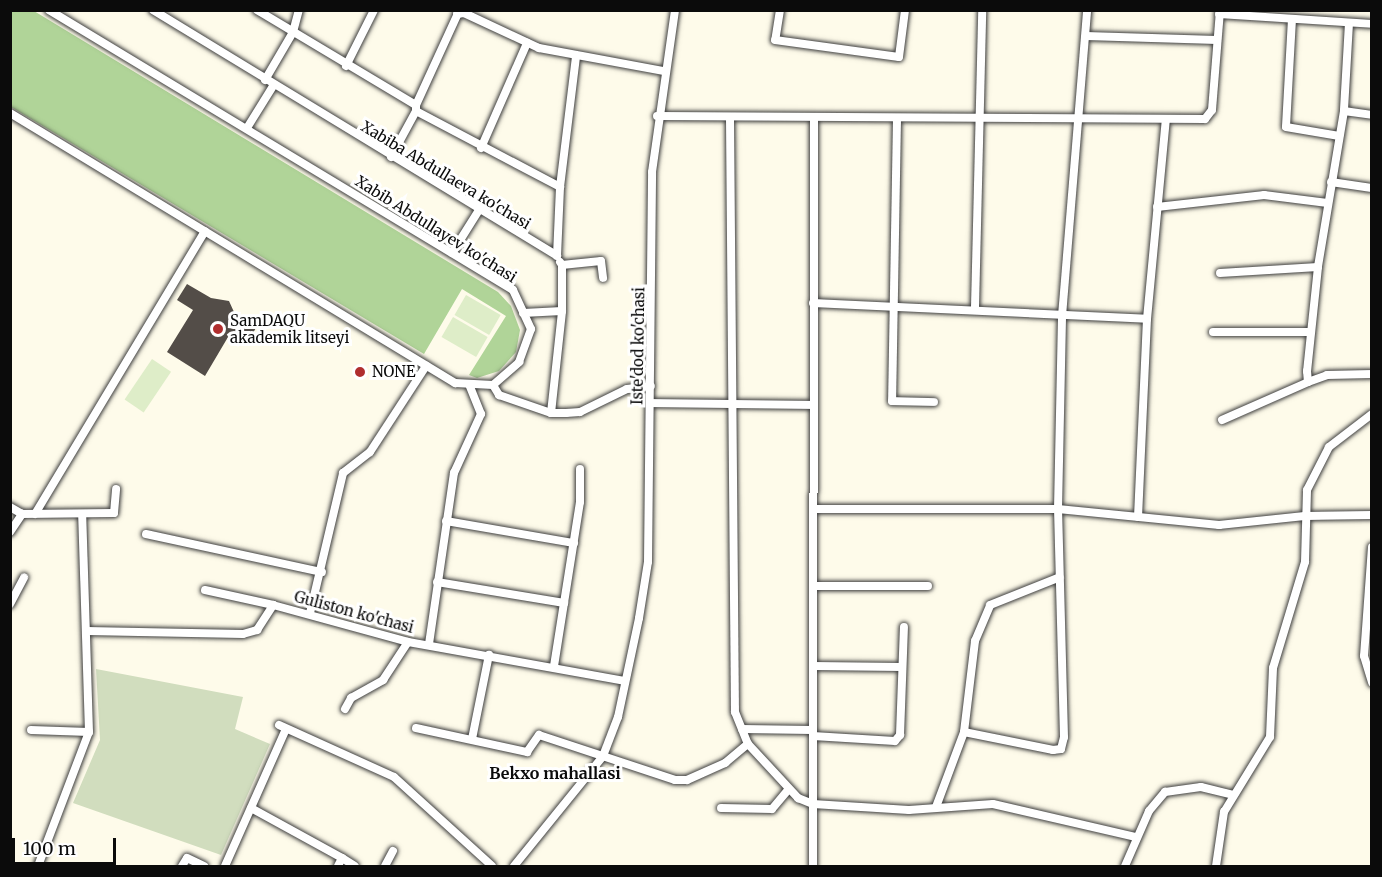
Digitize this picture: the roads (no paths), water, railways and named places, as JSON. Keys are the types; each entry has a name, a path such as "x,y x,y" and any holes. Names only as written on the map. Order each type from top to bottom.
{"street":[{"name":"Xabib Abdullayev ko'chasi","path":"49,10 513,290 531,329 519,362 493,385"},
{"name":"Xabiba Abdullaeva ko'chasi","path":"153,10 273,86 557,256"},
{"path":"257,10 482,148 560,187"},
{"path":"265,80 293,32 299,10"},
{"path":"346,66 374,10"},
{"name":"Iste'dod ko'chasi","path":"603,756 625,681 648,562 652,172 663,71 675,10"},
{"path":"780,10 775,40 899,57 905,10"},
{"path":"975,307 982,10"},
{"path":"964,732 1061,749 1065,726 1058,509 1062,316 1080,118 1087,10"},
{"path":"657,116 730,119 978,117 1166,119 1210,117 1219,12 1371,24"},
{"path":"391,157 416,108 458,13 464,13 527,43 576,57 663,71"},
{"path":"1292,19 1286,128 1340,136"},
{"path":"1308,382 1310,332 1318,267 1344,111 1349,23"},
{"path":"1086,36 1217,40"},
{"path":"482,148 527,43"},
{"path":"551,413 561,311 562,265 557,256 560,187 576,57"},
{"path":"247,128 273,86"},
{"path":"1344,111 1371,115"},
{"path":"10,113 455,383 493,385 499,395 551,413 580,412 627,389 651,386"},
{"path":"730,119 735,712 748,744 789,789 813,804 909,810 993,804 1136,837"},
{"path":"813,867 814,119"},
{"path":"897,119 891,304 892,401 934,402"},
{"path":"1138,517 1147,319 1166,119"},
{"path":"1331,183 1371,188"},
{"path":"1157,207 1264,195 1328,203"},
{"path":"452,253 478,210"},
{"path":"35,514 205,231"},
{"path":"562,265 601,261 603,278"},
{"path":"1220,273 1318,267"},
{"path":"813,303 975,307 1062,316 1147,319"},
{"path":"523,313 561,311"},
{"path":"1213,332 1310,332"},
{"path":"310,613 322,572 342,473 370,452 426,366"},
{"path":"1222,420 1327,375 1371,374"},
{"path":"429,644 454,473 481,414 469,384"},
{"path":"650,403 733,406 813,405"},
{"path":"1216,867 1224,812 1232,795 1270,737 1273,668 1305,562 1306,490 1329,447 1371,414"},
{"path":"554,666 574,543 580,469"},
{"path":"10,507 22,514 114,513 116,489"},
{"path":"813,509 1058,509 1218,525 1305,516 1371,515"},
{"path":"38,867 89,732 82,513"},
{"path":"10,532 22,514"},
{"path":"446,521 574,543"},
{"path":"146,534 322,572"},
{"path":"1371,547 1369,616 1364,656 1371,683"},
{"path":"936,807 964,732 975,641 990,605 1060,577"},
{"path":"10,604 24,578"},
{"path":"437,582 564,603"},
{"path":"814,586 928,586"},
{"path":"205,590 273,605"},
{"name":"Guliston ko'chasi","path":"87,631 243,634 257,630 273,605 310,613 408,642 554,666 625,681"},
{"path":"742,729 895,741 900,735 904,627"},
{"path":"345,709 351,698 383,680 408,642"},
{"path":"472,739 489,655"},
{"path":"813,666 902,667"},
{"path":"225,867 251,808 282,727 394,777 492,867"},
{"path":"416,728 527,752 539,735 687,780 726,763 748,744"},
{"path":"31,730 89,732"},
{"path":"514,867 603,756"},
{"path":"1125,867 1136,837 1155,800 1165,792 1194,786 1232,795"},
{"path":"721,808 772,809 789,789"},
{"path":"251,808 340,862 355,867"},
{"path":"385,867 393,851"},
{"path":"182,867 187,858 204,867"}],"place":[{"name":"SamDAQU akademik litseyi","path":"218,329"},
{"name":"NONE","path":"360,372"}],"district":[{"name":"Bekxo mahallasi","path":"555,773"}]}
